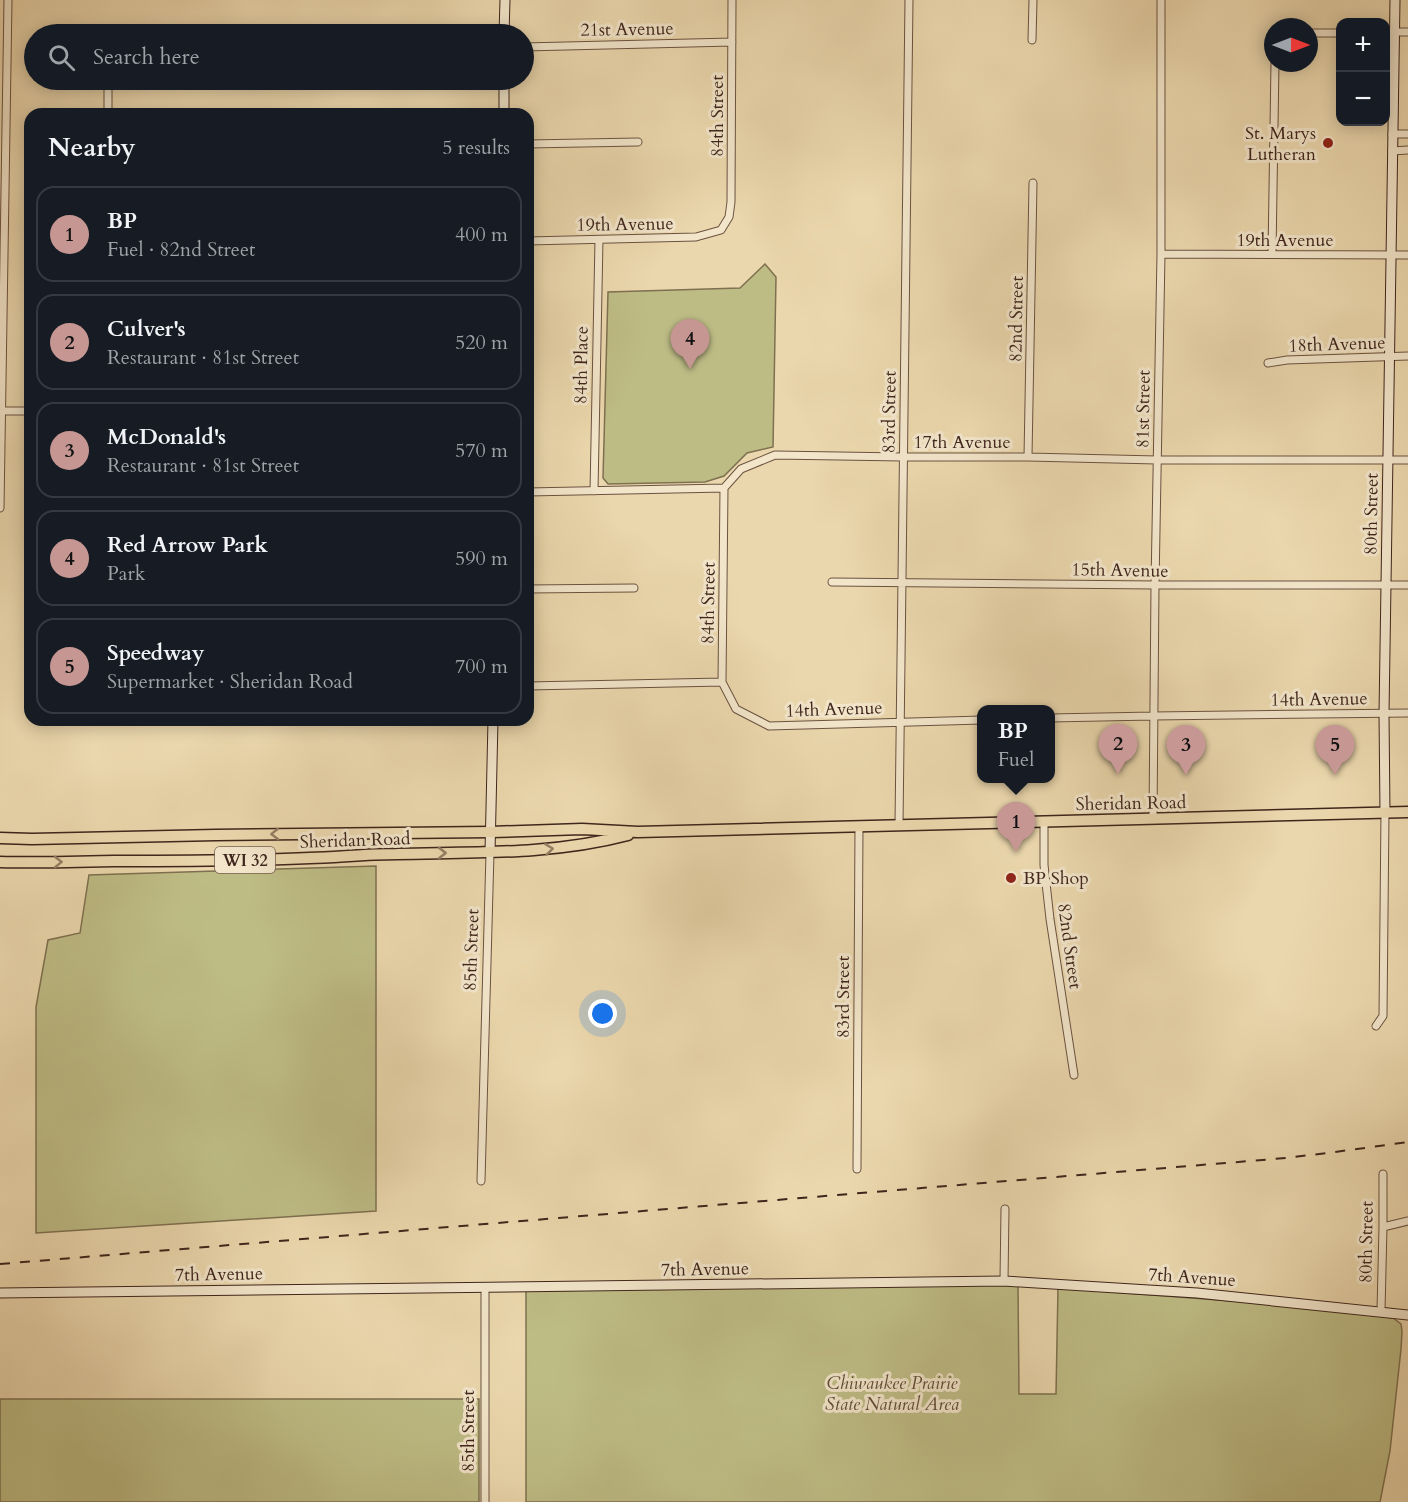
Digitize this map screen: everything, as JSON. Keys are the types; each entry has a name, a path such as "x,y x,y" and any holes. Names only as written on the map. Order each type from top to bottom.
{"main road":[{"name":"Sheridan Road","path":"0,838 582,829 638,832 1408,812"},
{"name":"Sheridan Road","path":"0,862 195,861 490,853 599,843 638,832"}],"street":[{"path":"0,508 8,0"},
{"path":"504,24 505,0"},
{"name":"84th Street","path":"721,230 729,218 731,202 732,0"},
{"name":"83rd Street","path":"899,825 909,0"},
{"path":"1032,40 1033,0"},
{"name":"81st Street","path":"1153,819 1161,254 1161,0"},
{"name":"80th Street","path":"1376,1026 1383,1016 1384,714 1392,255 1390,32 1395,0"},
{"path":"1390,32 1408,32"},
{"path":"1318,33 1336,33"},
{"name":"21st Avenue","path":"534,47 732,42"},
{"path":"1272,254 1275,72"},
{"path":"108,90 108,108"},
{"path":"504,90 504,108"},
{"path":"1392,134 1408,134"},
{"path":"534,144 638,142"},
{"path":"1392,151 1408,150"},
{"name":"82nd Street","path":"1028,457 1033,183"},
{"name":"19th Avenue","path":"534,242 696,237 721,230"},
{"name":"84th Place","path":"594,491 599,240"},
{"name":"19th Avenue","path":"1161,254 1408,255"},
{"name":"18th Avenue","path":"1268,363 1287,360 1408,356"},
{"path":"1,411 24,411"},
{"name":"17th Avenue","path":"724,488 741,469 775,455 1157,460 1408,460"},
{"path":"534,492 724,488"},
{"name":"84th Street","path":"722,682 724,488"},
{"name":"15th Avenue","path":"832,582 1408,585"},
{"path":"534,589 634,588"},
{"path":"534,686 722,682"},
{"name":"14th Avenue","path":"722,682 736,709 769,726 977,720"},
{"name":"14th Avenue","path":"1055,718 1408,713"},
{"name":"85th Street","path":"481,1181 494,726"},
{"name":"82nd Street","path":"1044,821 1044,865 1050,919 1074,1075"},
{"name":"83rd Street","path":"857,1170 859,826"},
{"name":"80th Street","path":"1381,1311 1383,1174"},
{"path":"1004,1281 1005,1209"},
{"path":"1383,1227 1408,1221"},
{"name":"7th Avenue","path":"0,1293 1004,1281 1197,1293 1408,1314"},
{"name":"85th Street","path":"484,1502 485,1288"}],"green space":[{"path":"765,264 776,277 773,447 747,453 724,476 705,482 608,484 603,478 608,292 740,288"},
{"path":"376,866 376,1211 36,1233 36,1007 48,940 80,933 89,875"},
{"name":"Chiwaukee Prairie State Natural Area","path":"980,1284 1018,1286 1019,1394 1056,1394 1058,1288 1273,1304 1393,1318 1401,1324 1401,1349 1390,1451 1380,1502 526,1502 526,1291"},
{"path":"0,1399 479,1399 479,1502 0,1502"}],"railway":[{"path":"0,1264 1286,1158 1408,1142"}],"place":[{"name":"St. Marys Lutheran","path":"1328,143"},
{"name":"Red Arrow Park","path":"690,369"},
{"name":"Culver's","path":"1118,774"},
{"name":"McDonald's","path":"1186,775"},
{"name":"Speedway","path":"1335,775"},
{"name":"BP","path":"1016,852"},
{"name":"BP Shop","path":"1011,878"}]}
